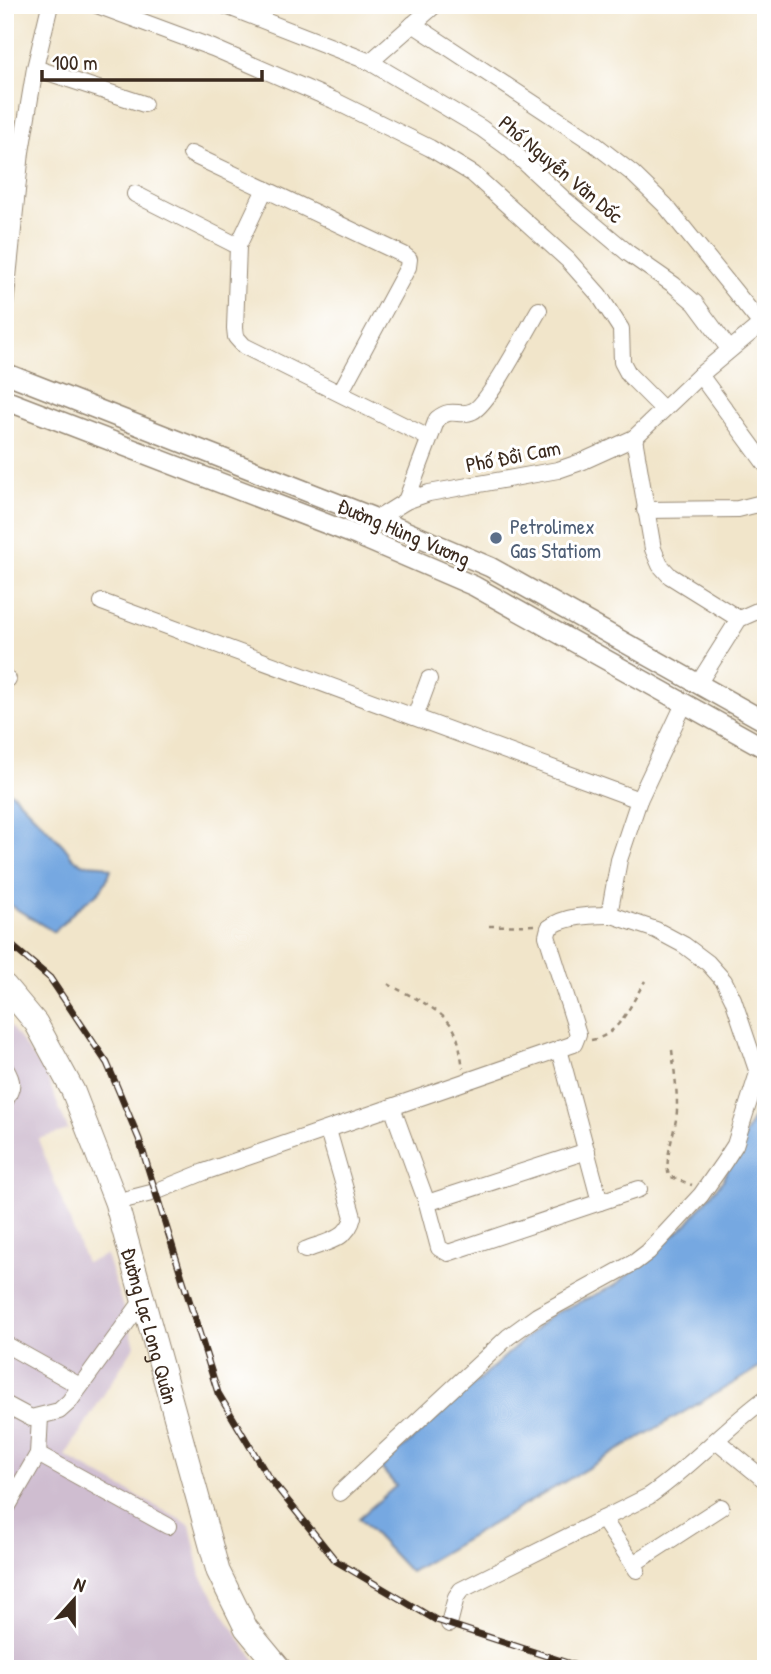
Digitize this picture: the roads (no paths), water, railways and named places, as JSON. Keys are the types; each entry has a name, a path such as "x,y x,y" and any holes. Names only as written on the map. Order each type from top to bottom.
{"highway":[{"name":"Đường Lạc Long Quân","path":"5,986 36,1023 74,1091 116,1202 218,1571 246,1628 280,1669"}],"main road":[{"name":"Đường Hùng Vương","path":"5,373 377,519 490,567 766,722"},
{"name":"Đường Hùng Vương","path":"5,400 358,536 474,586 766,749"}],"street":[{"path":"5,306 23,138 34,68 50,5"},
{"path":"97,5 213,48 333,100 430,148 473,174 568,260 599,295 621,329 622,362 629,375 663,409"},
{"name":"Phố Nguyễn Văn Dốc","path":"224,5 370,62 481,128 510,149 566,201 695,303 729,349"},
{"path":"370,62 435,5"},
{"path":"413,24 592,142 632,173 665,205 763,324"},
{"path":"34,68 144,104"},
{"path":"191,154 409,259 408,267 340,393"},
{"path":"5,183 15,202"},
{"path":"265,189 238,246 236,337 244,346 429,438"},
{"path":"135,194 238,246"},
{"path":"406,501 437,419 445,412 472,412 480,405 505,370 538,310"},
{"name":"Phố Đồi Cam","path":"358,536 377,519 406,501 429,493 558,470 634,438 729,349 763,324"},
{"path":"700,375 765,462"},
{"path":"634,438 645,510 653,549 660,565 670,576 739,619"},
{"path":"645,510 738,509 766,502"},
{"path":"102,602 639,800"},
{"path":"698,684 739,619 766,607"},
{"path":"415,717 429,679"},
{"path":"609,914 619,860 639,800 684,704"},
{"path":"116,1202 155,1192 204,1172 574,1044 578,1038 547,936 549,928 569,920 609,914 656,930 684,945 708,963 723,981 733,999 762,1076 735,1145 705,1189 648,1252 635,1262 537,1316 508,1337 340,1493"},
{"path":"559,1049 600,1202"},
{"path":"5,1068 11,1078 12,1088 5,1101"},
{"path":"393,1107 427,1203 439,1248 448,1253 639,1189"},
{"path":"305,1250 346,1234 351,1226 352,1217 328,1130"},
{"path":"427,1203 587,1151"},
{"path":"5,1404 31,1418 59,1411 69,1402 143,1300"},
{"path":"5,1344 80,1386"},
{"path":"449,1624 456,1597 467,1586 656,1491 766,1398"},
{"path":"5,1511 38,1454 40,1417"},
{"path":"716,1440 766,1481"},
{"path":"38,1454 168,1526"},
{"path":"603,1519 635,1567 721,1507"}],"water":[{"path":"5,790 12,793 73,858 83,864 102,865 111,869 98,892 54,932 5,902"},
{"path":"766,1103 766,1364 410,1572 359,1518 396,1486 381,1468 551,1315 616,1285 687,1224 723,1180 759,1105"}],"railway":[{"path":"5,940 50,978 107,1063 139,1139 218,1393 267,1475 336,1561 436,1620 586,1669"}],"place":[{"name":"Petrolimex Gas Statiom","path":"496,538"}]}
